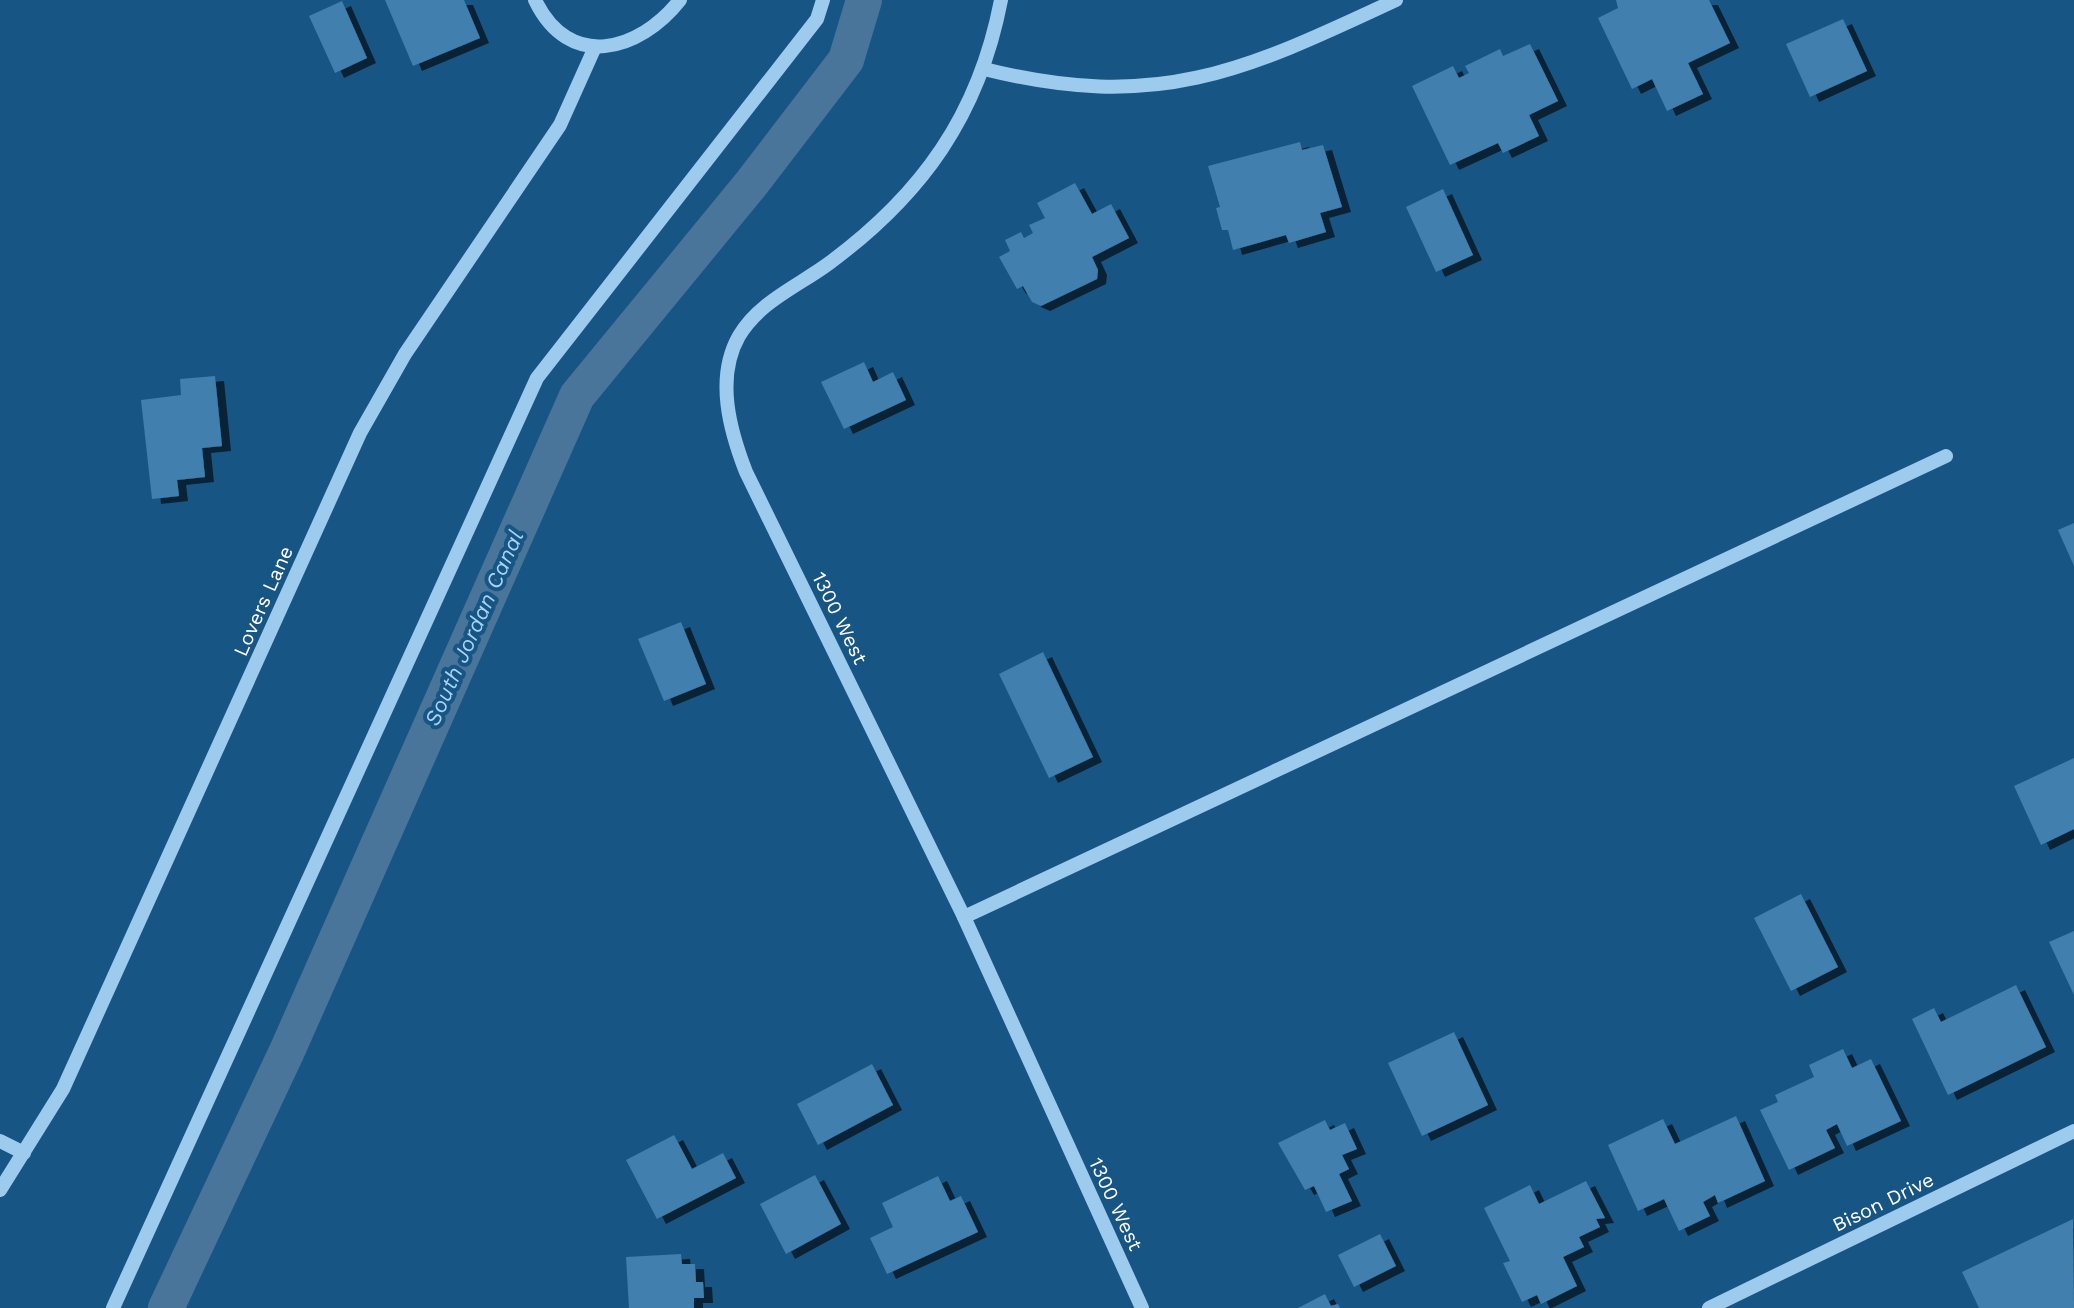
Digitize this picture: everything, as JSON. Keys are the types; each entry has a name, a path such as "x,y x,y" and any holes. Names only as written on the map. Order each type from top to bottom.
{"street":[{"path":"535,0 556,29 581,44 595,47 636,38 666,18 680,0"},
{"path":"113,1308 537,378 817,19 823,0"},
{"name":"1300 West","path":"1001,0 984,69 952,137 930,170 904,199 846,251 771,302 746,325 731,355 727,385 729,416 746,472 964,917 1140,1307"},
{"path":"984,69 1058,84 1096,87 1201,79 1264,61 1396,0"},
{"name":"Lovers Lane","path":"0,1190 63,1089 360,433 405,354 560,125 595,47"},
{"path":"964,917 1946,456"},
{"name":"Bison Drive","path":"1709,1308 1733,1303 2074,1131"},
{"path":"0,1141 24,1153"}],"building":[{"path":"385,0 464,0 480,38 413,66"},
{"path":"1616,0 1709,0 1730,43 1688,63 1703,94 1667,111 1652,79 1632,89 1598,18 1618,8"},
{"path":"342,1 367,58 335,73 309,16"},
{"path":"1843,19 1867,71 1810,97 1786,44"},
{"path":"1530,44 1558,101 1529,115 1539,136 1503,153 1498,143 1450,165 1412,86 1453,66 1459,78 1469,73 1465,66 1500,49 1503,56"},
{"path":"1300,142 1302,150 1323,145 1342,207 1320,213 1326,232 1289,243 1286,235 1233,250 1228,230 1222,230 1216,208 1220,207 1208,166"},
{"path":"1075,183 1092,214 1111,204 1129,238 1092,257 1098,270 1097,279 1041,306 1032,302 1023,286 1017,289 999,257 1010,251 1005,240 1021,232 1024,238 1033,233 1029,225 1045,218 1037,203"},
{"path":"1443,189 1473,255 1436,272 1406,207"},
{"path":"864,362 873,382 893,372 906,400 844,429 821,382"},
{"path":"215,376 222,446 202,448 205,477 177,480 179,496 152,499 141,400 181,395 180,379"},
{"path":"2074,523 2074,566 2058,530"},
{"path":"681,622 706,684 664,701 638,639"},
{"path":"1043,652 1093,757 1049,778 999,674"},
{"path":"2074,758 2074,829 2041,845 2014,786"},
{"path":"1801,894 1838,967 1791,991 1754,918"},
{"path":"2074,931 2074,995 2049,942"},
{"path":"2016,985 2046,1047 1948,1095 1912,1019 1934,1008 1941,1022"},
{"path":"1454,1032 1488,1105 1422,1136 1388,1063"},
{"path":"1843,1049 1852,1068 1871,1059 1901,1121 1847,1146 1837,1124 1826,1130 1835,1148 1789,1170 1760,1110 1778,1102 1775,1095 1814,1077 1809,1065"},
{"path":"872,1064 893,1105 818,1145 797,1104"},
{"path":"1736,1116 1765,1181 1718,1203 1715,1195 1703,1202 1710,1216 1679,1231 1664,1199 1638,1211 1608,1145 1663,1119 1675,1144"},
{"path":"1325,1120 1330,1130 1345,1123 1357,1149 1342,1155 1349,1169 1339,1174 1352,1201 1326,1212 1314,1186 1305,1190 1278,1143"},
{"path":"674,1135 692,1169 723,1153 736,1178 657,1219 626,1160"},
{"path":"815,1175 841,1224 786,1254 760,1204"},
{"path":"938,1176 950,1201 961,1196 978,1232 887,1274 870,1238 893,1227 882,1203"},
{"path":"1586,1181 1605,1218 1596,1219 1600,1227 1579,1237 1584,1247 1563,1257 1577,1286 1541,1304 1537,1295 1522,1302 1503,1263 1510,1261 1484,1208 1530,1185 1539,1204"},
{"path":"2073,1219 2074,1308 1979,1308 1962,1272"},
{"path":"1380,1234 1396,1266 1354,1287 1338,1255"},
{"path":"681,1254 682,1264 695,1264 696,1282 703,1282 704,1298 694,1298 694,1308 629,1308 626,1257"},
{"path":"1325,1294 1331,1306 1338,1304 1340,1308 1298,1308"}],"waterway":[{"name":"South Jordan Canal","path":"166,1308 287,1051 577,396 751,184 846,60 864,0"}]}
